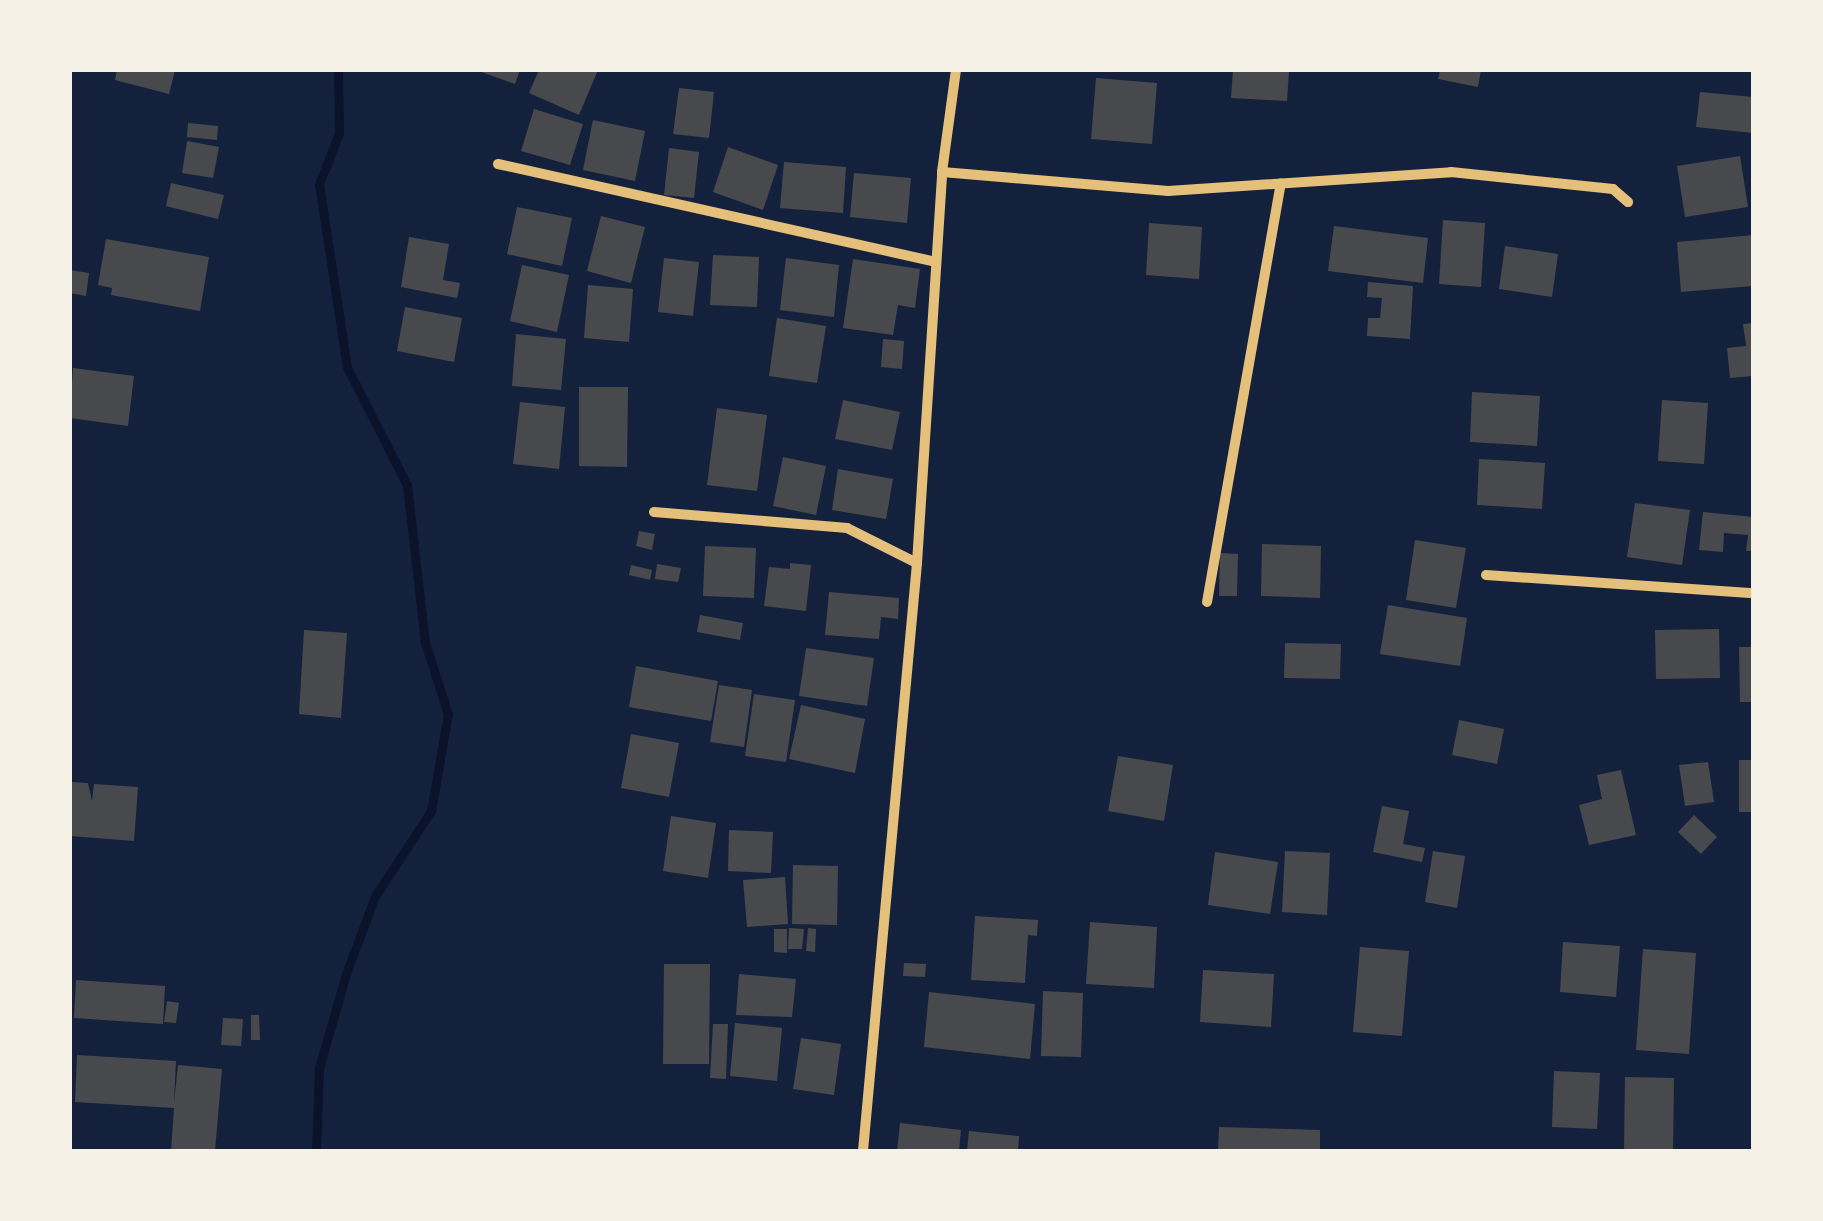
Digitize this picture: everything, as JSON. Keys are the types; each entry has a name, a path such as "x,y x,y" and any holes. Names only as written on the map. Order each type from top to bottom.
{"street":[{"path":"864,1151 917,563 933,261 956,70"},
{"path":"498,164 933,261"},
{"path":"942,172 1168,191 1451,172 1613,189 1628,202"},
{"path":"1207,602 1281,184"},
{"path":"654,512 847,528 917,563"},
{"path":"1486,575 1753,592"}],"building":[{"path":"117,70 175,70 169,94 115,80"},
{"path":"476,70 520,70 515,84"},
{"path":"539,70 598,70 579,115 529,93"},
{"path":"1233,70 1289,70 1287,101 1231,98"},
{"path":"1440,70 1481,70 1478,87 1438,79"},
{"path":"1096,78 1157,83 1152,144 1091,139"},
{"path":"679,88 714,92 709,138 673,134"},
{"path":"1700,92 1753,97 1753,133 1696,127"},
{"path":"534,109 583,124 570,165 521,151"},
{"path":"593,120 645,131 635,181 583,170"},
{"path":"188,123 218,126 217,140 187,137"},
{"path":"187,141 219,147 213,178 182,173"},
{"path":"728,147 778,165 763,210 713,192"},
{"path":"669,148 699,152 694,198 664,195"},
{"path":"1740,156 1748,207 1685,217 1677,166"},
{"path":"784,162 846,167 843,213 780,208"},
{"path":"854,173 911,178 907,223 850,217"},
{"path":"171,183 224,195 218,219 166,206"},
{"path":"517,207 572,218 562,266 507,254"},
{"path":"601,216 645,227 631,283 587,271"},
{"path":"1443,220 1485,223 1481,287 1439,284"},
{"path":"1149,223 1202,227 1199,279 1146,275"},
{"path":"1334,226 1428,238 1423,283 1328,271"},
{"path":"1753,235 1753,286 1681,292 1677,242"},
{"path":"409,237 449,244 443,280 460,283 457,298 401,287"},
{"path":"106,239 209,257 200,311 111,295 112,288 98,285"},
{"path":"1505,246 1558,254 1552,297 1499,289"},
{"path":"713,255 759,257 757,307 710,305"},
{"path":"664,258 699,262 693,316 658,312"},
{"path":"786,258 839,265 834,317 780,310"},
{"path":"853,259 920,269 915,308 898,305 893,335 843,328"},
{"path":"522,265 569,275 557,332 510,321"},
{"path":"70,270 89,273 86,296 70,293"},
{"path":"1368,282 1413,286 1410,339 1367,336 1368,318 1380,318 1382,298 1367,297"},
{"path":"588,285 633,289 629,342 584,338"},
{"path":"405,307 462,318 454,362 397,351"},
{"path":"777,318 826,326 817,383 769,376"},
{"path":"1753,323 1753,376 1730,378 1727,348 1746,346 1743,324"},
{"path":"516,334 566,339 561,390 512,386"},
{"path":"883,339 904,341 902,369 881,367"},
{"path":"73,368 134,376 128,426 70,418"},
{"path":"579,387 628,387 627,467 579,466"},
{"path":"1472,392 1540,396 1537,446 1470,442"},
{"path":"843,400 900,412 892,450 835,439"},
{"path":"1662,400 1708,403 1704,464 1658,461"},
{"path":"520,402 565,407 559,469 513,464"},
{"path":"717,408 767,415 757,491 707,485"},
{"path":"783,457 826,466 816,515 773,506"},
{"path":"1479,459 1545,463 1542,509 1477,505"},
{"path":"838,469 893,479 886,519 832,510"},
{"path":"1635,503 1690,510 1682,565 1627,557"},
{"path":"1703,512 1753,517 1753,551 1746,551 1748,535 1724,533 1723,552 1699,550"},
{"path":"639,531 655,534 652,550 636,546"},
{"path":"1415,540 1466,548 1456,608 1406,600"},
{"path":"1262,544 1321,546 1320,598 1261,596"},
{"path":"705,546 756,548 754,598 703,596"},
{"path":"1220,553 1238,554 1237,596 1219,596"},
{"path":"790,563 811,565 806,611 764,606 769,567 790,569"},
{"path":"657,564 681,568 678,582 655,579"},
{"path":"631,565 652,570 650,580 629,575"},
{"path":"829,592 899,598 898,619 881,617 879,639 825,635"},
{"path":"1388,605 1467,618 1460,666 1380,654"},
{"path":"700,615 743,623 740,640 697,632"},
{"path":"1719,629 1720,678 1656,679 1655,630"},
{"path":"304,630 347,633 341,718 299,714"},
{"path":"1285,643 1341,644 1340,679 1284,678"},
{"path":"1739,647 1753,647 1753,702 1740,702"},
{"path":"806,648 874,658 867,706 799,696"},
{"path":"636,666 718,681 711,721 629,707"},
{"path":"719,685 752,690 744,747 710,742"},
{"path":"754,694 795,700 786,762 745,756"},
{"path":"801,705 865,719 855,773 789,759"},
{"path":"1459,720 1504,729 1497,764 1452,755"},
{"path":"631,734 679,743 669,797 621,788"},
{"path":"1118,756 1173,765 1164,821 1108,811"},
{"path":"1739,760 1753,760 1753,812 1739,812"},
{"path":"1708,762 1714,802 1685,806 1679,765"},
{"path":"1621,770 1636,835 1589,845 1579,805 1602,799 1597,775"},
{"path":"70,782 88,783 92,801 94,784 138,787 134,841 70,836"},
{"path":"1382,806 1409,811 1403,844 1425,848 1422,862 1373,852"},
{"path":"1694,815 1717,837 1701,854 1678,832"},
{"path":"671,816 716,823 708,878 663,871"},
{"path":"729,830 773,832 771,873 728,871"},
{"path":"1285,851 1330,853 1327,915 1282,912"},
{"path":"1433,851 1465,856 1457,908 1425,902"},
{"path":"1215,852 1278,862 1270,914 1208,905"},
{"path":"793,865 838,866 837,925 792,924"},
{"path":"785,877 788,924 747,927 743,880"},
{"path":"975,916 1038,920 1037,936 1028,935 1025,983 971,980"},
{"path":"1090,922 1157,927 1154,988 1086,984"},
{"path":"789,928 804,929 802,949 788,949"},
{"path":"808,928 816,929 815,952 806,951"},
{"path":"774,929 787,929 787,953 774,952"},
{"path":"1563,942 1620,946 1616,997 1560,992"},
{"path":"1360,947 1409,951 1402,1036 1353,1032"},
{"path":"1643,949 1696,953 1689,1054 1636,1050"},
{"path":"904,963 926,964 925,977 903,976"},
{"path":"664,964 710,964 709,1064 663,1064"},
{"path":"1203,970 1274,974 1271,1027 1200,1022"},
{"path":"739,974 796,979 792,1017 736,1015"},
{"path":"76,980 165,986 163,1024 74,1018"},
{"path":"1043,991 1083,993 1081,1057 1041,1056"},
{"path":"929,992 1035,1004 1030,1059 924,1047"},
{"path":"167,1001 179,1003 176,1023 164,1022"},
{"path":"251,1015 259,1015 260,1040 251,1040"},
{"path":"223,1018 243,1019 241,1046 221,1045"},
{"path":"735,1023 782,1028 777,1081 730,1076"},
{"path":"713,1024 728,1024 726,1079 710,1078"},
{"path":"801,1038 841,1044 834,1095 793,1089"},
{"path":"77,1055 176,1061 174,1103 178,1065 222,1069 215,1151 171,1151 174,1108 75,1102"},
{"path":"1554,1071 1600,1073 1597,1129 1552,1127"},
{"path":"1625,1077 1674,1078 1673,1151 1624,1151"},
{"path":"900,1123 961,1130 959,1151 897,1151"},
{"path":"1219,1127 1320,1130 1320,1151 1218,1151"},
{"path":"969,1131 1019,1136 1018,1151 967,1151"}],"waterway":[{"path":"316,1151 319,1068 346,974 375,896 431,811 448,714 425,643 407,485 347,367 319,184 339,133 338,70"}]}
